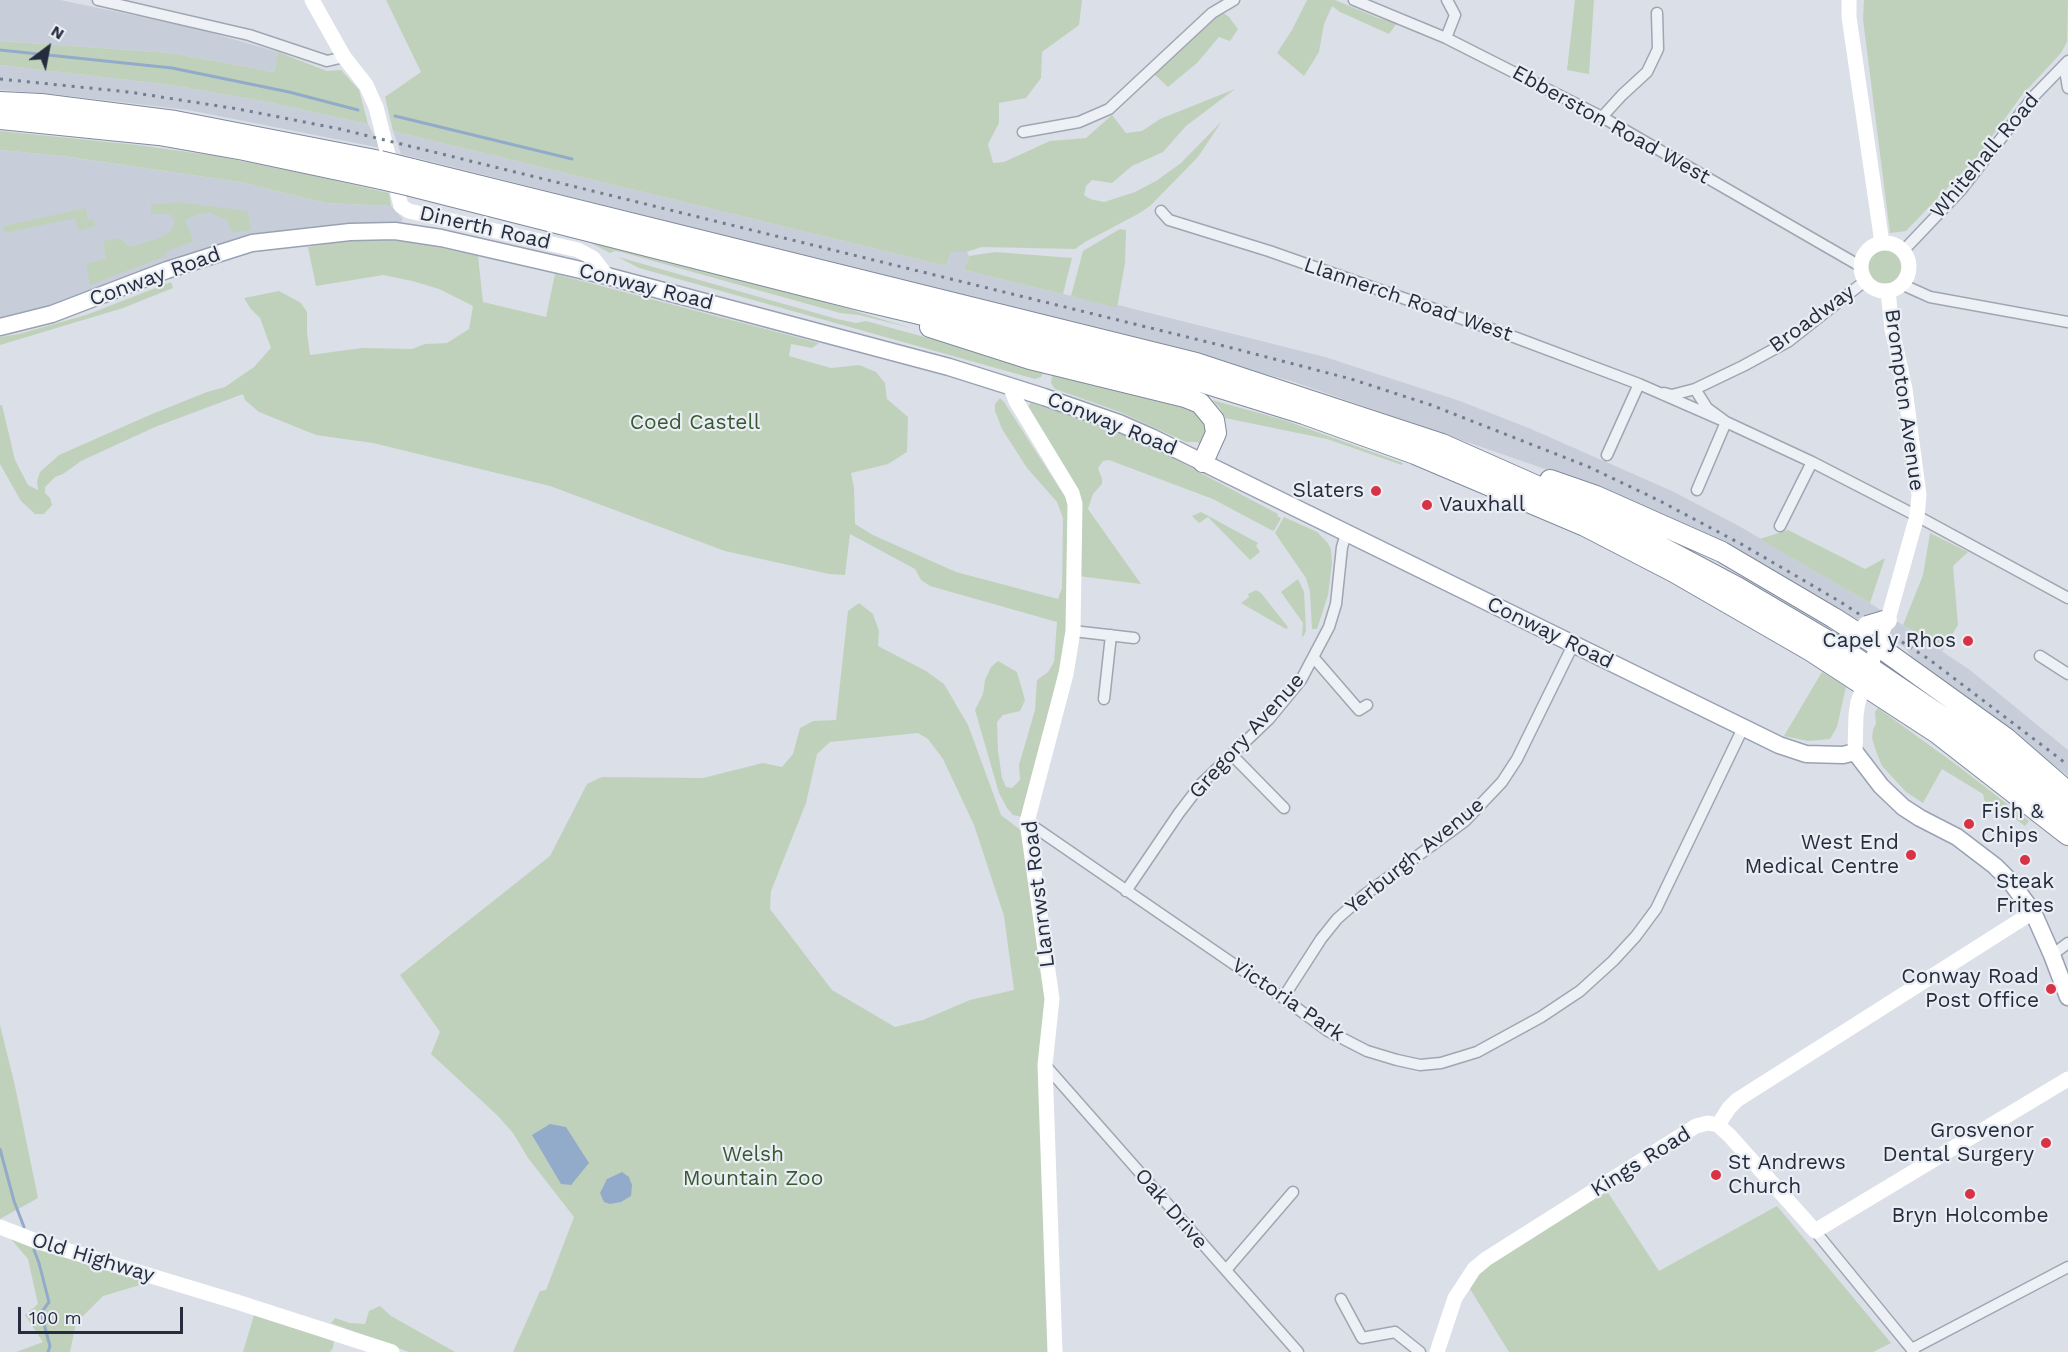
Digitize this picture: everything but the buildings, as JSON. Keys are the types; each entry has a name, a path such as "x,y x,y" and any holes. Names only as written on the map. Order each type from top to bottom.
{"highway":[{"path":"0,102 175,121 1196,363 1442,444 1617,505 1722,552 1834,618 1880,632 2068,792"},
{"path":"0,119 159,135 380,170"},
{"path":"412,178 860,300 1185,377 1304,414 1415,454 1585,526 1674,572 1811,651 1937,733 2068,835"},
{"path":"860,300 946,333 1019,356 1185,397 1200,403 1214,420 1216,433 1203,462"},
{"path":"1442,444 1539,486 1737,586 1847,652 1982,743 2068,813"}],"main road":[{"name":"Dinerth Road","path":"312,0 344,57 366,85 376,107 401,206 409,211 578,250 593,258 607,276"},
{"path":"1849,0 1849,17 1882,243"},
{"name":"Conway Road","path":"0,327 52,314 167,270 241,246 303,236 350,232 395,231 441,238 607,276 949,367 1119,423 1779,745 1806,754 1842,755 1856,752"},
{"path":"1882,243 1894,244 1906,256 1909,269 1907,276 1895,288 1874,289 1863,274 1862,258 1868,249 1882,243"},
{"name":"Brompton Avenue","path":"1856,752 1858,702 1917,516 1919,495 1912,431 1892,328 1895,288"},
{"name":"Llanrwst Road","path":"1010,386 1016,401 1074,498 1072,631 1066,674 1027,822 1052,999 1045,1065 1055,1352"},
{"path":"1856,752 1881,786 1902,807 1957,837 1995,866 2022,896 2033,912 2068,997"},
{"name":"Kings Road","path":"1437,1352 1455,1298 1469,1275 1486,1259 1696,1126 1708,1123 1718,1125 1737,1100 2033,912"},
{"path":"1718,1125 1815,1231 2067,1081"},
{"name":"Old Highway","path":"0,1227 36,1241 251,1306 392,1352"}],"street":[{"path":"98,0 249,35 327,61 344,57"},
{"name":"Ebberston Road West","path":"1354,0 1446,38 1602,117 1863,274"},
{"path":"1446,38 1455,15 1447,0"},
{"path":"1023,132 1079,122 1109,109 1212,13 1232,1"},
{"path":"1602,117 1647,72 1658,49 1657,13"},
{"path":"2066,63 2068,88"},
{"name":"Whitehall Road","path":"1903,251 1961,190 2034,96 2066,63"},
{"name":"Llannerch Road West","path":"1161,211 1169,220 1290,258 1514,337 1656,391 1812,462 2068,598"},
{"name":"Broadway","path":"1695,389 1789,341 1863,274"},
{"path":"1895,288 1930,297 2068,322"},
{"path":"1607,455 1639,384"},
{"name":"Llannerch Road West","path":"1656,391 1672,395 1695,389 1707,408 1726,422"},
{"path":"1697,490 1726,422"},
{"path":"1780,526 1812,462"},
{"name":"Gregory Avenue","path":"1126,891 1202,783 1287,698 1314,658 1329,627 1336,604 1342,547 1346,534"},
{"path":"1072,631 1134,638"},
{"path":"1104,699 1111,635"},
{"name":"Yerburgh Avenue","path":"1283,998 1321,939 1337,919 1364,896 1465,821 1502,782 1517,759 1573,645"},
{"path":"2040,656 2067,671"},
{"path":"1314,658 1359,710 1367,705"},
{"name":"Victoria Park","path":"1027,822 1328,1031 1367,1050 1420,1065 1441,1063 1478,1052 1518,1031 1580,990 1612,962 1636,936 1656,909 1743,728"},
{"path":"1232,755 1284,808"},
{"path":"2052,955 2068,943"},
{"name":"Oak Drive","path":"1045,1065 1298,1352"},
{"path":"1226,1270 1293,1192"},
{"path":"1815,1231 1913,1351 2068,1267"},
{"path":"1341,1299 1362,1338 1395,1332 1420,1352"}],"shaded area":[{"path":"0,0 60,0 195,28 278,52 274,72 171,53 0,41"},
{"path":"0,65 171,85 263,101 368,124 381,148 188,110 0,90"},
{"path":"393,131 946,266 951,252 967,252 969,256 964,270 1117,307 1118,305 1325,357 1460,401 1531,429 1672,491 1739,526 1870,603 1970,670 2068,750 2068,776 1912,657 1904,647 1863,621 1849,617 1716,541 1617,494 1291,381 1052,318 401,154"},
{"path":"0,150 61,156 240,182 325,203 391,206 403,219 395,231 303,236 0,327"}],"green space":[{"path":"386,0 1082,0 1079,25 1042,52 1041,78 1026,98 999,103 999,123 988,144 993,163 1004,162 1050,141 1086,138 1112,115 1126,133 1142,131 1160,119 1235,89 1186,126 1163,152 1132,166 1112,183 1092,180 1086,186 1084,195 1104,202 1135,192 1156,181 1181,163 1222,121 1198,157 1150,206 1138,214 1075,249 982,247 966,252 951,252 946,266 393,131 385,97 421,72"},
{"path":"1307,0 1335,0 1378,18 1397,23 1389,34 1340,12 1332,6 1324,24 1319,52 1304,76 1277,53"},
{"path":"1575,0 1594,0 1589,74 1567,70"},
{"path":"1864,0 2068,0 2067,42 2061,53 2022,95 1977,157 1906,231 1890,233 1863,19"},
{"path":"1221,11 1238,29 1230,41 1219,37 1197,63 1168,87 1153,73"},
{"path":"0,41 171,53 274,72 278,52 327,71 341,70 359,90 368,124 263,101 171,85 0,65"},
{"path":"0,131 138,145 216,156 389,193 391,206 325,203 240,182 62,156 0,150"},
{"path":"177,202 248,211 251,230 232,233 227,220 209,212 200,214 185,220 194,241 165,252 166,256 90,285 86,264 106,259 103,241 120,238 128,246 134,246 159,238 171,231 175,221 169,214 151,214 151,205"},
{"path":"86,208 88,220 94,219 95,226 79,231 75,218 5,233 3,226"},
{"path":"1120,229 1126,230 1125,263 1117,308 1071,296 1083,251"},
{"name":"Coed Castell","path":"359,238 413,242 478,256 483,302 546,317 555,274 819,343 812,348 791,344 789,356 831,368 859,365 876,372 885,383 887,399 908,417 907,452 888,464 851,473 854,488 855,524 873,535 956,572 1058,599 1062,588 1063,518 1057,502 1027,468 1002,429 995,411 995,404 1000,398 1069,503 1066,642 1023,817 1013,815 999,793 975,710 983,694 985,680 991,667 998,661 1017,672 1025,700 1020,711 1003,715 997,722 1002,778 1006,787 1012,788 1020,780 1019,765 1035,710 1037,680 1048,672 1054,662 1057,622 930,586 921,580 915,569 850,534 845,575 829,574 725,551 550,486 373,443 316,435 259,412 245,400 243,394 155,427 81,461 55,477 45,487 45,493 52,505 44,514 35,514 21,501 0,464 0,405 2,405 15,460 28,485 38,490 37,481 40,472 59,455 152,414 225,387 254,367 271,348 260,318 244,298 279,291 301,303 307,312 310,355 362,348 412,349 425,344 447,343 469,329 473,306 439,289 412,281 383,275 316,286 308,247"},
{"path":"589,242 799,294 911,328 859,315 840,313 621,252 610,253"},
{"path":"1884,250 1896,255 1901,267 1896,279 1884,284 1872,279 1867,267 1872,255"},
{"path":"995,252 1072,258 1063,294 964,270 969,256"},
{"path":"618,257 837,319 856,323 866,321 1045,370 1041,377 1035,379 639,268"},
{"path":"171,282 173,288 123,308 0,345 0,337 19,334 86,315"},
{"path":"1053,372 1194,406 1209,430 1200,446 1198,442 1186,442 1120,412 1055,389 1051,383"},
{"path":"1212,400 1284,420 1403,463 1402,465 1327,439 1225,418 1220,408"},
{"path":"1031,403 1115,430 1150,446 1278,514 1277,516 1281,518 1273,531 1213,499 1109,460 1103,461 1098,468 1102,484 1093,494 1088,509 1141,584 1078,576 1079,493 1028,406"},
{"path":"1201,512 1258,543 1256,546 1260,552 1250,560 1208,517 1199,523 1192,516"},
{"path":"1284,517 1317,532 1331,549 1332,563 1328,595 1317,629 1312,629 1310,592 1306,578 1275,533"},
{"path":"1788,530 1865,569 1885,558 1870,603 1760,539"},
{"path":"1930,533 1968,552 1953,566 1958,625 1942,651 1903,625 1923,575"},
{"path":"1298,579 1304,592 1306,631 1303,637 1303,623 1281,592"},
{"path":"1256,590 1261,593 1288,627 1286,629 1241,603 1249,597 1248,594"},
{"name":"Welsh Mountain Zoo","path":"859,603 873,614 879,631 878,646 926,671 944,684 968,725 1001,815 1023,832 1046,993 1045,1065 1055,1352 513,1352 540,1291 546,1290 574,1217 528,1158 513,1133 497,1115 431,1054 440,1032 400,975 550,856 587,784 602,777 703,778 763,763 782,767 793,754 800,728 813,721 836,720 848,611","holes":["918,733 928,739 943,759 974,825 1004,916 1014,990 970,1000 923,1020 895,1027 832,990 770,909 771,891 806,803 817,754 830,742"]},
{"path":"1822,672 1846,687 1837,727 1830,739 1808,741 1784,736"},
{"path":"1878,708 2029,821 2025,826 2013,817 2000,817 1985,803 1983,794 1942,769 1923,803 1906,792 1882,766 1876,751 1872,738 1876,723 1875,712"},
{"path":"0,1025 38,1198 0,1219"},
{"path":"1603,1185 1659,1271 1777,1206 1891,1343 1873,1352 1509,1352 1465,1281"},
{"path":"10,1238 142,1281 140,1285 103,1296 76,1323 70,1352 16,1352 43,1342 25,1315 38,1304 28,1259"},
{"path":"380,1306 391,1316 455,1352 409,1352 331,1323 335,1318 350,1323 365,1324 369,1311"},
{"path":"254,1315 332,1337 333,1348 330,1352 243,1352"}],"water":[{"path":"550,1124 566,1127 589,1163 571,1185 561,1184 532,1135"},
{"path":"622,1172 629,1177 632,1185 631,1196 621,1202 610,1204 604,1202 600,1193 607,1179"}],"waterway":[{"path":"0,50 172,68 289,92 358,110"},
{"path":"395,116 572,159"},
{"path":"0,1149 14,1201 24,1227"},
{"path":"34,1250 49,1302 41,1313 50,1346 48,1352"}],"railway":[{"path":"0,79 129,92 238,109 340,129 1232,348 1351,379 1431,405 1589,467 1743,545 1839,601 1930,660 2068,765"}],"place":[{"name":"Slaters","path":"1376,491"},
{"name":"Vauxhall","path":"1427,505"},
{"name":"Capel y Rhos","path":"1968,641"},
{"name":"Fish & Chips","path":"1969,824"},
{"name":"West End Medical Centre","path":"1911,855"},
{"name":"Steak Frites","path":"2025,860"},
{"name":"Conway Road Post Office","path":"2051,989"},
{"name":"Grosvenor Dental Surgery","path":"2046,1143"},
{"name":"St Andrews Church","path":"1716,1175"},
{"name":"Bryn Holcombe","path":"1970,1194"}]}
